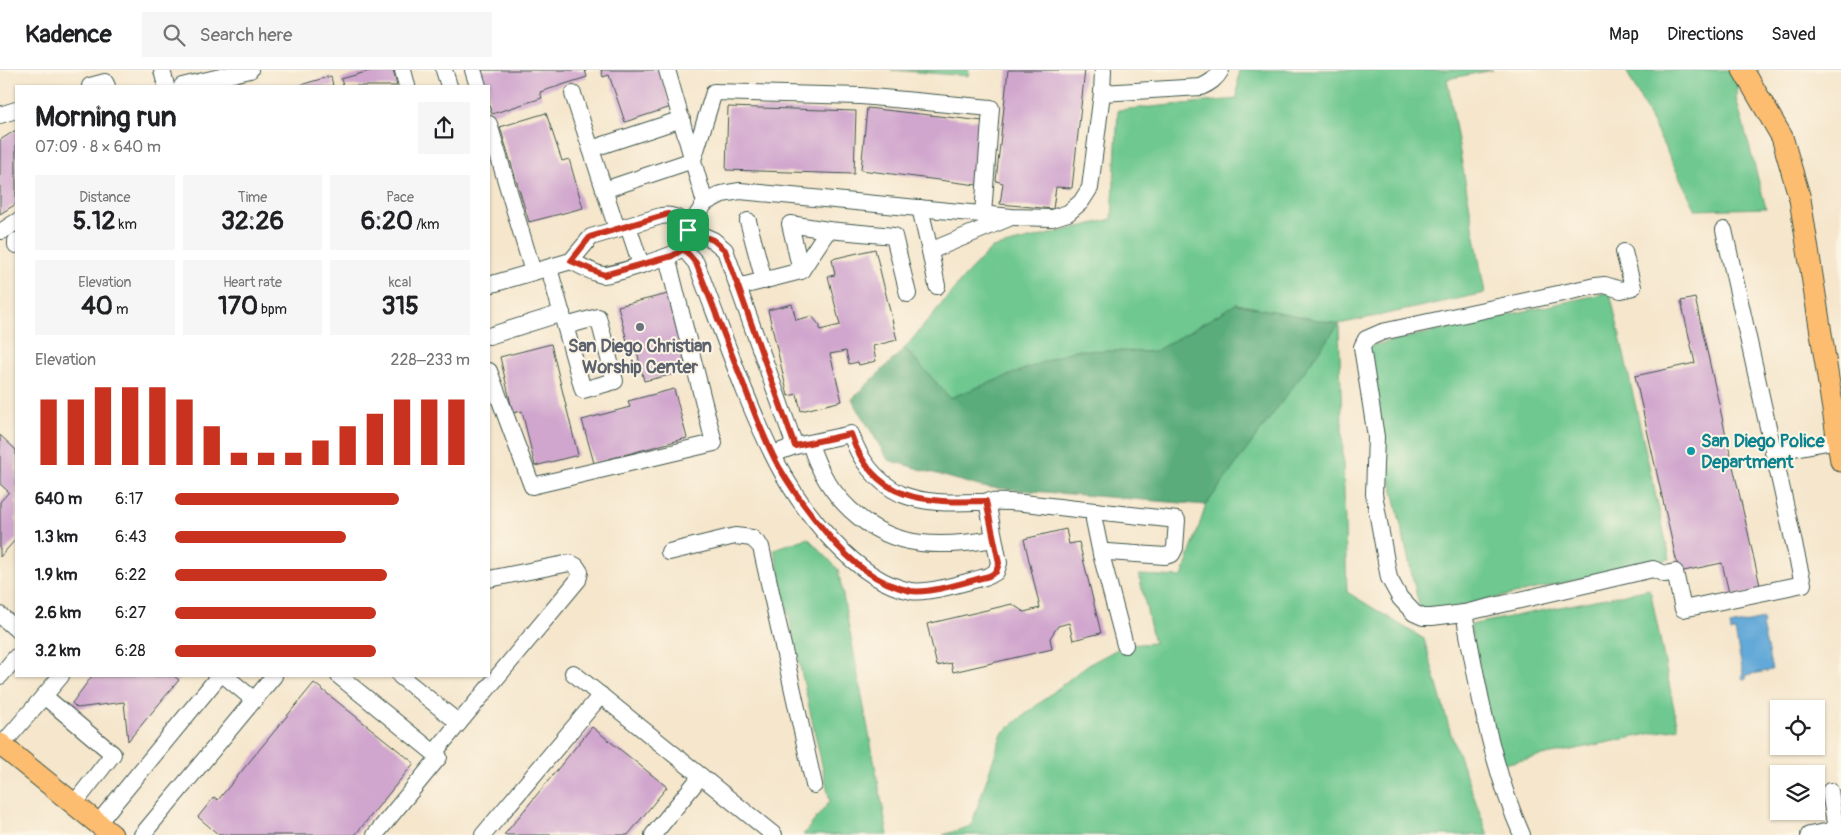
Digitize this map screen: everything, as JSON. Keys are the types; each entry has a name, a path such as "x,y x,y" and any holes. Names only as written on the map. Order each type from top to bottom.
{"main road":[{"path":"1743,70 1782,137 1800,199 1839,450"},
{"path":"1,745 105,829"}],"street":[{"path":"162,70 166,85"},
{"path":"186,85 250,70"},
{"path":"403,70 407,85"},
{"path":"444,70 448,85"},
{"path":"473,70 478,85"},
{"path":"667,70 705,203"},
{"path":"571,261 604,275 678,253 684,249 687,243 688,230 705,203 722,194 740,191 1012,217 1052,218 1068,213 1081,202 1090,188 1102,93 1103,70"},
{"path":"1102,93 1201,87 1209,84 1221,70"},
{"path":"94,85 105,82 106,85"},
{"path":"693,160 714,92 861,96 991,108 983,214"},
{"path":"574,94 604,190 641,264"},
{"path":"0,115 15,110"},
{"path":"591,149 682,119"},
{"path":"490,127 533,272"},
{"path":"604,190 693,160"},
{"path":"920,208 937,286"},
{"path":"490,285 571,261 590,237 668,214 680,218 688,230 713,240 725,250 738,287 803,444 837,497 852,512 879,530 896,537 920,543 952,544 994,539"},
{"path":"930,251 1012,217"},
{"path":"748,221 764,280"},
{"path":"2,231 15,223"},
{"path":"800,270 790,224 828,230 894,236 908,294"},
{"path":"738,287 800,270 828,230"},
{"path":"1624,252 1633,287 1621,290 1605,285 1595,286 1382,332 1370,336 1363,343 1365,372 1376,436 1374,494 1389,578 1400,598 1414,613 1432,617 1464,613 1653,570 1665,574 1675,572 1683,609 1803,584 1724,230"},
{"path":"684,249 696,263 762,432 773,454 792,488 849,558 865,571 896,587 913,591 926,591 989,576 996,572 999,563 986,501"},
{"path":"490,374 532,486 714,443 667,257"},
{"path":"490,336 564,319 549,268"},
{"path":"773,454 803,444 851,434 856,448 870,469 900,493 914,498 932,501 1012,502 1177,520 1175,548 1172,554 1165,556 1108,552 1101,554"},
{"path":"1774,452 1839,450"},
{"path":"1096,511 1094,520 1101,554 1125,645"},
{"path":"669,552 735,536 752,538 761,547 814,785"},
{"path":"434,753 580,576 576,566 570,563 490,579"},
{"path":"1464,613 1484,716 1506,797 1522,835"},
{"path":"0,615 15,628"},
{"path":"0,676 15,658"},
{"path":"573,673 774,835"},
{"path":"1,745 60,677"},
{"path":"105,829 218,677"},
{"path":"226,677 254,700"},
{"path":"142,835 273,677"},
{"path":"340,677 439,757 374,835"},
{"path":"401,677 459,723"},
{"path":"484,835 601,695"},
{"path":"44,696 114,754 74,804"},
{"path":"653,835 701,776"},
{"path":"1809,835 1838,830 1830,790"}],"green space":[{"path":"891,70 969,70 968,76"},
{"path":"1239,70 1493,70 1447,79 1485,293 1339,324 1347,592 1424,639 1451,734 1488,835 943,835 971,826 1002,733 1086,666 1125,645 1154,643 1139,575 1182,577 1206,505 1338,324 1236,304 1154,352 1075,350 950,398 905,348 964,277 992,248 1112,219 1118,110 1237,99"},
{"path":"1626,70 1740,70 1736,98 1766,208 1696,210"},
{"path":"1610,292 1670,559 1421,615 1361,348"},
{"path":"1236,304 1339,324 1206,505 982,487 888,460 852,399 905,348 950,398 1075,350 1154,352"},
{"path":"808,538 838,569 888,835 803,835 830,801 774,549"},
{"path":"1650,589 1678,728 1498,765 1470,625"}],"water":[{"path":"1763,619 1764,624 1762,625 1772,670 1747,675 1744,680 1742,678 1743,674 1735,631 1731,632 1730,626"}],"building":[{"path":"373,70 393,70 397,85 343,85 341,79"},
{"path":"477,70 585,70 587,77 540,92 542,98 492,114 490,108 490,85 483,85"},
{"path":"601,70 659,70 671,107 625,122 609,75 603,77"},
{"path":"1008,70 1085,70 1072,188 1056,187 1053,209 1000,204 1003,183 996,181"},
{"path":"331,76 333,85 300,85"},
{"path":"728,107 856,111 854,174 726,170"},
{"path":"867,108 983,121 977,185 861,170"},
{"path":"546,113 562,161 569,159 583,208 529,222 500,127"},
{"path":"15,131 15,205 0,214 0,140"},
{"path":"875,249 897,340 873,346 876,361 859,365 858,362 849,364 846,351 830,354 842,401 801,411 797,394 788,396 768,310 792,304 796,320 812,316 820,326 820,330 840,325 828,276 835,275 832,259"},
{"path":"668,294 687,371 644,381 635,343 628,345 618,306"},
{"name":"San Diego Police Department","path":"1695,298 1761,590 1730,597 1722,563 1679,572 1635,376 1695,363 1681,301"},
{"path":"551,344 578,455 535,466 522,411 513,413 500,357"},
{"path":"674,389 687,438 594,463 582,420 630,407 628,401"},
{"path":"0,435 15,449 15,540 0,557 0,502 9,492 0,484"},
{"path":"1066,529 1069,544 1079,542 1101,633 1073,640 1069,623 1058,626 1050,638 1052,649 953,672 951,663 937,666 927,624 1012,604 1024,612 1040,608 1024,539"},
{"path":"91,677 175,677 179,680 128,741 124,702 77,708 72,703"},
{"path":"314,683 414,763 355,835 219,835 198,817 214,797 218,800"},
{"path":"592,727 667,787 628,835 504,835"}],"place":[{"name":"San Diego Christian Worship Center","path":"640,327"},
{"name":"San Diego Police Department","path":"1691,451"}],"route":[{"path":"668,214 680,218 688,230 713,240 725,250 795,446 851,434 856,448 870,469 900,493 932,501 986,501 999,563 996,572 989,576 926,591 913,591 896,587 865,571 849,558 818,523 792,488 778,465 762,432 696,263 684,249 672,256 604,275 571,261 590,237 668,214"}]}
